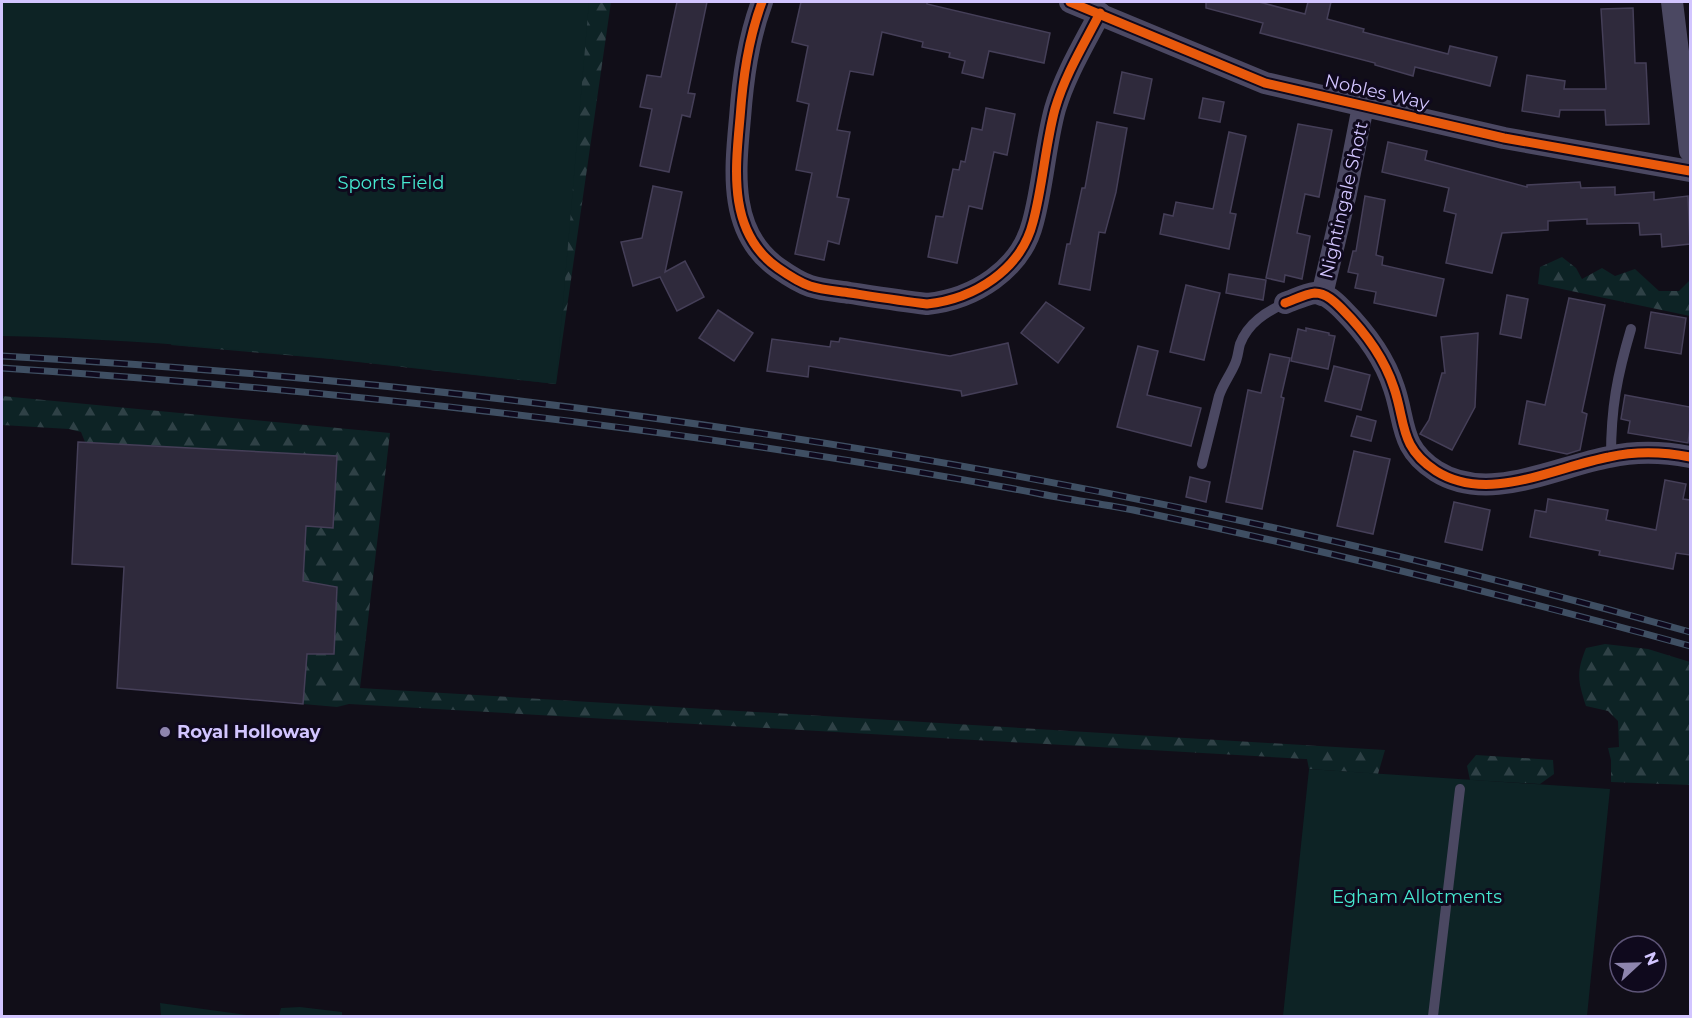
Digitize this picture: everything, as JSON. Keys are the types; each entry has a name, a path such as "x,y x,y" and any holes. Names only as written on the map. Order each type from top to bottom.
{"street":[{"path":"762,2 750,39 745,67 735,178 736,199 748,232 759,252 773,265 810,286 927,304 962,297 981,288 999,275 1026,241 1033,223 1058,101 1100,13"},
{"name":"Nobles Way","path":"1070,2 1265,83 1504,138 1690,171"},
{"path":"1672,2 1690,151"},
{"name":"Nightingale Shott","path":"1322,295 1363,106"},
{"name":"Nightingale Shott","path":"1285,303 1316,293 1335,302 1354,320 1383,362 1395,390 1407,438 1425,462 1448,477 1475,483 1504,483 1611,456 1644,452 1690,457"}],"lane":[{"name":"Nightingale Shott","path":"1202,464 1222,385 1234,366 1246,332 1260,317 1285,303"},
{"path":"1611,456 1611,419 1618,374 1631,329"},
{"path":"1433,1017 1460,789"}],"green space":[{"name":"Sports Field","path":"2,2 589,2 556,384 210,347 2,336"},
{"path":"589,2 611,2 556,384 331,359 171,345 180,327"},
{"path":"1562,257 1576,268 1582,279 1602,268 1615,276 1635,269 1659,291 1679,291 1690,280 1690,316 1538,284 1540,267"},
{"path":"2,396 390,433 360,688 1385,750 1378,774 1309,769 1307,759 349,704 337,707 303,704 307,654 334,654 337,588 303,581 306,526 333,528 337,456 85,442 81,432 69,429 2,425"},
{"path":"1605,644 1648,649 1690,662 1690,785 1611,782 1611,760 1608,748 1619,747 1618,721 1608,711 1586,706 1579,677 1586,648"},
{"path":"1476,755 1553,760 1554,774 1540,784 1470,780 1467,766"},
{"name":"Egham Allotments","path":"1309,769 1610,789 1587,1016 1283,1016"},
{"path":"160,1003 254,1016 161,1016"},
{"path":"300,1007 342,1012 342,1016 279,1016 281,1008"}],"building":[{"path":"677,2 707,2 688,93 695,94 690,117 682,115 669,172 640,166 652,109 640,107 647,75 661,77"},
{"path":"801,2 927,2 927,4 1050,33 1044,63 989,51 983,78 962,73 965,61 949,57 950,53 922,47 923,42 882,32 873,75 850,71 837,130 850,132 837,197 849,199 839,244 828,241 824,260 795,254 812,173 796,170 809,104 797,101 808,46 792,42"},
{"path":"1206,2 1259,2 1305,14 1308,2 1331,2 1327,19 1364,29 1363,32 1448,54 1450,46 1497,57 1490,86 1415,67 1413,76 1375,65 1375,63 1260,33 1263,23 1206,8"},
{"path":"1633,8 1635,63 1646,63 1649,124 1606,125 1605,110 1560,110 1559,117 1522,111 1527,75 1565,81 1564,89 1606,89 1601,9"},
{"path":"1122,72 1152,79 1144,119 1114,113"},
{"path":"1203,98 1224,102 1220,122 1199,118"},
{"path":"986,108 1015,114 1007,155 994,152 982,209 969,206 957,263 928,257 936,216 943,217 953,169 959,170 961,161 965,162 972,128 982,130"},
{"path":"1097,122 1127,128 1116,192 1105,233 1099,232 1090,290 1059,284 1082,188 1085,188"},
{"path":"1298,124 1332,130 1319,197 1305,194 1297,233 1310,236 1302,279 1285,275 1284,282 1266,278"},
{"path":"1229,132 1246,136 1230,213 1236,214 1229,249 1160,234 1164,214 1173,216 1176,202 1213,209"},
{"path":"1388,142 1427,151 1425,160 1527,187 1527,185 1580,182 1581,188 1615,187 1615,195 1654,192 1654,200 1688,196 1690,244 1662,247 1661,234 1640,235 1639,223 1587,224 1587,219 1548,221 1548,230 1502,233 1492,273 1446,263 1456,214 1444,211 1449,188 1382,172"},
{"path":"653,186 682,192 665,272 685,261 704,297 677,311 660,277 633,286 621,242 642,238"},
{"path":"1365,196 1385,200 1376,255 1383,257 1382,265 1444,279 1436,316 1374,303 1376,292 1355,288 1358,274 1348,272 1353,251 1356,251"},
{"path":"1229,274 1266,280 1263,300 1226,293"},
{"path":"1186,285 1220,293 1204,360 1170,352"},
{"path":"1507,295 1528,299 1521,338 1500,334"},
{"path":"1569,298 1605,305 1582,412 1587,414 1580,450 1567,454 1519,444 1527,401 1545,405"},
{"path":"1046,302 1084,328 1058,363 1021,333"},
{"path":"718,310 753,333 734,361 699,338"},
{"path":"1651,312 1686,318 1681,354 1645,348"},
{"path":"1306,328 1335,336 1328,369 1291,361 1298,329 1306,331"},
{"path":"1478,333 1475,407 1452,450 1420,434 1429,420 1442,373 1445,373 1441,337"},
{"path":"840,338 950,356 1008,343 1017,384 962,396 961,391 809,366 808,377 767,371 772,339 830,347 831,341 839,342"},
{"path":"1138,346 1158,351 1147,395 1201,408 1191,446 1117,427"},
{"path":"1270,354 1290,358 1262,509 1226,502 1248,390 1261,393"},
{"path":"1334,366 1370,375 1361,410 1325,401"},
{"path":"1625,395 1690,407 1688,443 1628,433 1630,421 1621,419"},
{"path":"1357,416 1376,421 1371,441 1351,436"},
{"path":"78,442 337,456 333,528 306,526 303,581 337,587 334,654 307,654 303,704 117,688 124,567 72,564"},
{"path":"1354,451 1390,459 1373,534 1337,526"},
{"path":"1190,477 1210,482 1206,502 1186,497"},
{"path":"1665,480 1686,484 1683,499 1690,500 1690,555 1676,553 1673,569 1599,555 1600,551 1530,537 1535,510 1546,512 1548,499 1608,510 1606,520 1656,530"},
{"path":"1454,502 1490,510 1482,550 1445,542"}],"railway":[{"path":"2,356 216,371 429,391 642,417 854,448 1064,485 1274,528 1483,577 1690,632"},
{"path":"2,368 262,388 521,415 650,431 908,470 1208,526 1553,609 1690,646"}],"cycle path":[{"path":"762,2 747,59 737,159 738,200 750,237 762,254 778,268 806,284 825,289 927,304 945,301 978,289 1007,268 1027,239 1033,222 1059,96 1100,13"},
{"path":"1070,2 1265,83 1504,138 1690,171"},
{"path":"1285,303 1319,293 1327,296 1350,318 1366,336 1385,366 1394,388 1406,434 1416,453 1436,471 1456,480 1477,484 1499,484 1629,454 1660,453 1690,457"}],"place":[{"name":"Royal Holloway","path":"165,732"}]}
